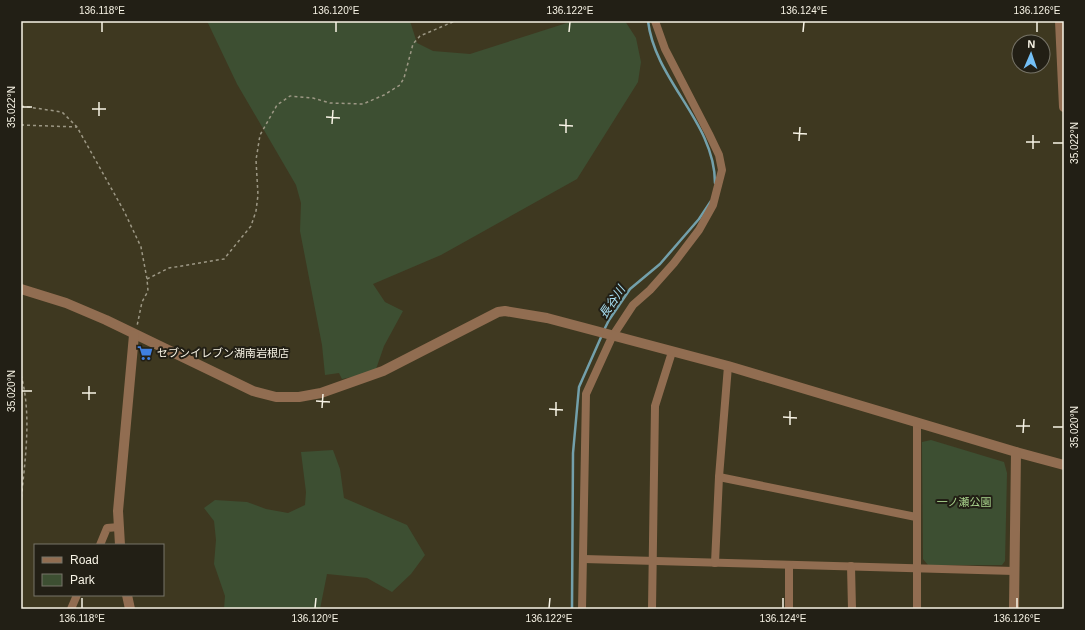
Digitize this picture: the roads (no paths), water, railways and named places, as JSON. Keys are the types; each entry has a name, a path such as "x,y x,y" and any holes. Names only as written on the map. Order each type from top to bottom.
{"street":[{"path":"582,609 586,394 612,336 633,305 663,274 699,230 713,205 722,170 719,155 665,49 655,21"},
{"path":"1060,21 1064,106"},
{"path":"21,289 66,303 106,320 134,335 253,391 276,397 291,397 321,393 383,371 498,312 505,311 547,318 728,366 1064,465"},
{"path":"120,544 118,511 134,335"},
{"path":"652,609 655,406 672,352"},
{"path":"715,563 719,476 728,366"},
{"path":"917,422 917,609"},
{"path":"1014,609 1016,452"},
{"path":"719,476 916,516"},
{"path":"100,544 107,528 119,527"},
{"path":"584,559 1014,571"},
{"path":"789,565 789,609"},
{"path":"851,566 852,609"},
{"path":"71,609 77,596"},
{"path":"127,596 130,609"}],"waterway":[{"name":"長谷川","path":"648,21 653,43 661,63 706,140 712,161 715,183"},
{"name":"長谷川","path":"604,330 630,289 660,264 699,219 711,201"},
{"name":"長谷川","path":"572,609 573,453 579,387 602,335"}],"place":[{"name":"セブンイレブン湖南岩根店","path":"145,353"}],"park label":[{"name":"一ノ瀬公園","path":"964,502"}]}
